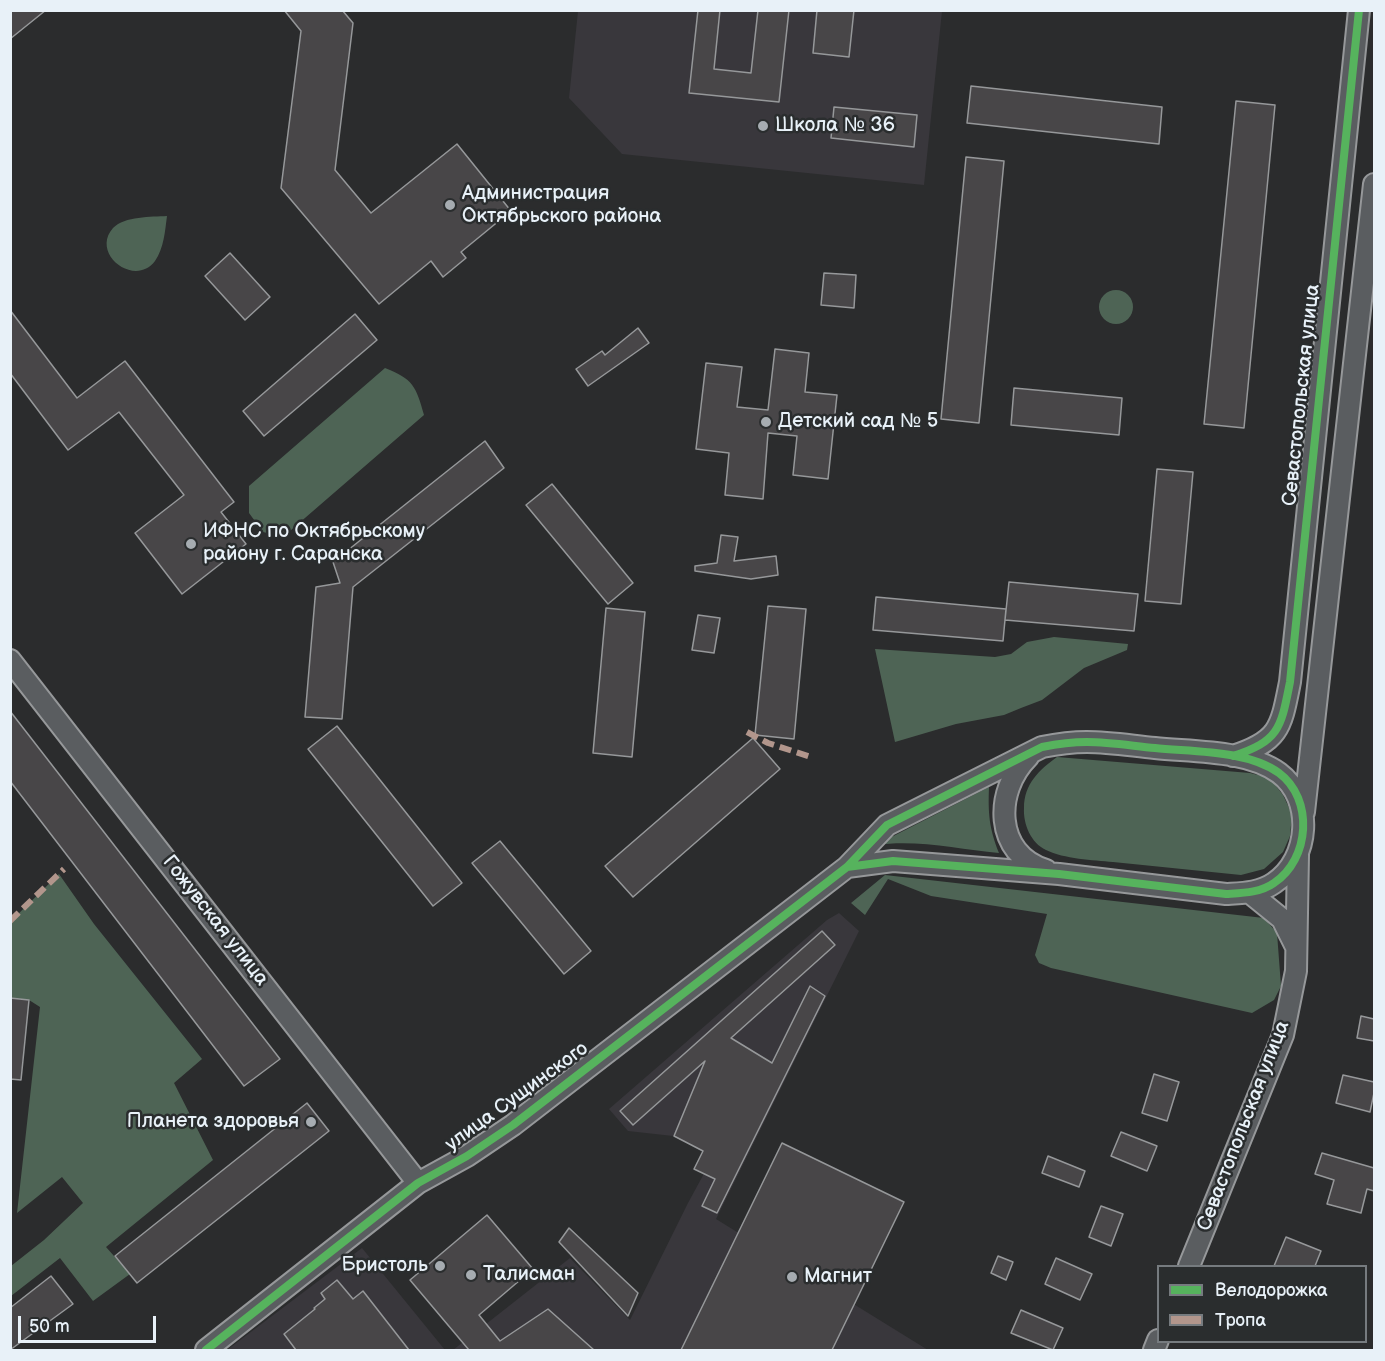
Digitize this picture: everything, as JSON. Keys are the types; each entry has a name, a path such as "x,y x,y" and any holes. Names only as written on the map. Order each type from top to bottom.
{"street":[{"name":"Севастопольская улица","path":"1233,756 1255,749 1272,737 1283,717 1290,682 1359,10"},
{"path":"1303,820 1374,184"},
{"name":"Гожувская улица","path":"10,660 418,1183"},
{"name":"улица Сущинского","path":"206,1350 418,1183 467,1156 513,1125 847,867 887,825 1042,747 1089,742 1233,756 1260,762 1292,785 1300,802 1303,820"},
{"path":"1042,747 1026,759 1012,777 1005,797 1004,817 1009,837 1019,855 1035,867 1059,874"},
{"name":"Севастопольская улица","path":"1189,1265 1283,1035 1296,971 1298,855 1303,820"},
{"path":"847,867 893,861 1059,874 1226,894 1250,893 1273,884 1288,871 1298,855"},
{"path":"1250,893 1282,919 1296,948"}],"shaded area":[{"name":"Школа № 36","path":"578,11 942,11 924,185 622,154 569,98"},
{"path":"839,913 859,931 716,1219 928,1350 453,1350 570,1258 630,1320 713,1157 673,1136 628,1131 609,1109 827,920"},
{"path":"362,1248 445,1350 227,1350"}],"green space":[{"path":"167,216 160,251 155,261 147,268 137,271 127,269 111,257 107,248 107,238 118,224 138,218"},
{"path":"1116,290 1128,295 1133,307 1128,319 1116,324 1104,319 1099,307 1104,295"},
{"path":"385,368 408,380 416,390 424,415 283,537 263,532 249,513 249,486"},
{"path":"1054,637 1128,644 1127,650 1084,668 1042,700 1004,715 956,724 895,742 875,649 995,657 1011,654 1027,642"},
{"path":"1057,757 1250,773 1270,778 1283,795 1292,814 1290,836 1283,852 1264,869 1241,875 1088,860 1053,853 1041,847 1032,838 1025,820 1024,808 1027,792 1034,778"},
{"path":"989,787 990,820 999,853 922,844 876,845"},
{"path":"59,874 94,924 202,1059 174,1083 213,1160 106,1247 130,1274 93,1301 60,1258 11,1296 11,1266 44,1240 83,1203 62,1177 17,1213 40,1007 29,1000 11,998 11,921"},
{"path":"885,875 1264,918 1277,933 1281,986 1274,1000 1252,1013 1051,968 1039,963 1035,955 1047,914 931,896 888,879 865,915 851,903"}],"building":[{"path":"10,10 46,10 10,39"},
{"path":"284,10 342,10 353,23 335,170 371,213 457,144 511,211 461,252 466,258 443,277 431,261 379,304 281,188 301,31"},
{"path":"698,10 720,10 714,69 751,73 758,10 789,10 779,102 689,93"},
{"path":"817,10 854,10 849,57 813,53"},
{"path":"971,86 1162,107 1159,144 967,123"},
{"path":"1236,101 1275,105 1244,428 1204,424"},
{"path":"834,107 917,115 914,147 831,138"},
{"path":"966,157 1004,161 979,423 941,419"},
{"path":"230,253 270,297 245,320 205,276"},
{"path":"824,273 856,275 854,308 821,305"},
{"path":"10,310 77,398 125,361 234,502 221,512 246,544 182,594 135,533 184,495 119,412 68,450 10,373"},
{"path":"355,314 377,340 264,436 243,411"},
{"path":"638,328 649,343 588,386 576,369 602,351 605,355"},
{"name":"Детский сад № 5","path":"775,349 809,353 805,392 837,395 828,479 793,475 797,436 768,433 763,499 725,495 729,453 696,449 706,363 742,367 737,407 768,410"},
{"path":"1014,388 1122,398 1119,435 1011,425"},
{"path":"485,441 504,468 353,587 342,719 305,717 316,587 340,583 333,562"},
{"path":"1157,469 1193,472 1181,604 1145,601"},
{"path":"552,484 633,583 608,604 526,505"},
{"path":"721,535 738,537 734,561 776,556 778,575 751,579 695,571 695,566 717,563"},
{"path":"1009,582 1138,594 1134,631 1005,620"},
{"path":"876,597 1006,609 1003,641 873,630"},
{"path":"768,606 806,609 794,739 755,735"},
{"path":"606,608 645,612 632,757 593,753"},
{"path":"698,615 720,618 714,653 692,650"},
{"path":"10,711 280,1059 244,1086 10,781"},
{"path":"337,726 462,883 433,906 308,749"},
{"path":"753,738 780,769 633,897 605,866"},
{"path":"500,841 591,951 564,974 472,863"},
{"path":"822,931 835,945 731,1038 772,1063 810,986 825,996 717,1213 702,1206 715,1179 694,1169 703,1151 674,1136 705,1061 633,1125 620,1111"},
{"path":"10,998 29,1000 21,1080 10,1079"},
{"path":"1361,1016 1374,1019 1374,1041 1357,1038"},
{"path":"1154,1074 1179,1082 1167,1121 1142,1113"},
{"path":"1343,1075 1374,1082 1370,1112 1336,1103"},
{"path":"307,1103 329,1131 137,1283 115,1256"},
{"path":"1121,1132 1157,1146 1147,1171 1111,1156"},
{"path":"782,1143 904,1202 832,1350 681,1350"},
{"path":"1322,1153 1374,1168 1374,1191 1367,1189 1361,1213 1327,1204 1334,1180 1315,1174"},
{"path":"1048,1156 1085,1171 1079,1187 1042,1173"},
{"path":"1101,1206 1123,1214 1111,1246 1089,1237"},
{"name":"Талисман","path":"487,1215 533,1269 479,1315 500,1341 548,1309 594,1350 469,1350 410,1280"},
{"path":"569,1228 638,1293 628,1316 559,1242"},
{"path":"1286,1237 1321,1251 1315,1265 1274,1265"},
{"path":"998,1256 1013,1262 1006,1280 991,1273"},
{"path":"1056,1258 1092,1274 1080,1300 1045,1284"},
{"path":"51,1276 73,1304 10,1350 10,1308"},
{"path":"337,1280 353,1299 363,1291 409,1350 296,1350 284,1334 325,1299 321,1293"},
{"path":"1021,1310 1063,1328 1053,1350 1011,1333"}],"marked path":[{"path":"747,732 768,743 811,757"},
{"path":"10,921 64,869"}],"cycle path":[{"path":"1233,756 1260,744 1276,730 1284,710 1290,682 1359,10"},
{"path":"206,1350 418,1183 467,1156 513,1125 847,867 887,825 1042,747 1087,742 1236,756 1266,765 1279,773 1290,784 1298,798 1302,813 1301,845 1286,872 1269,886 1245,893 1226,894 1059,874 893,861 847,867"}],"place":[{"name":"Школа № 36","path":"763,126"},
{"name":"Администрация Октябрьского района","path":"450,205"},
{"name":"Детский сад № 5","path":"766,422"},
{"name":"ИФНС по Октябрьскому району г. Саранска","path":"191,544"},
{"name":"Планета здоровья","path":"311,1122"},
{"name":"Бристоль","path":"440,1266"},
{"name":"Талисман","path":"471,1275"},
{"name":"Магнит","path":"792,1277"}]}
